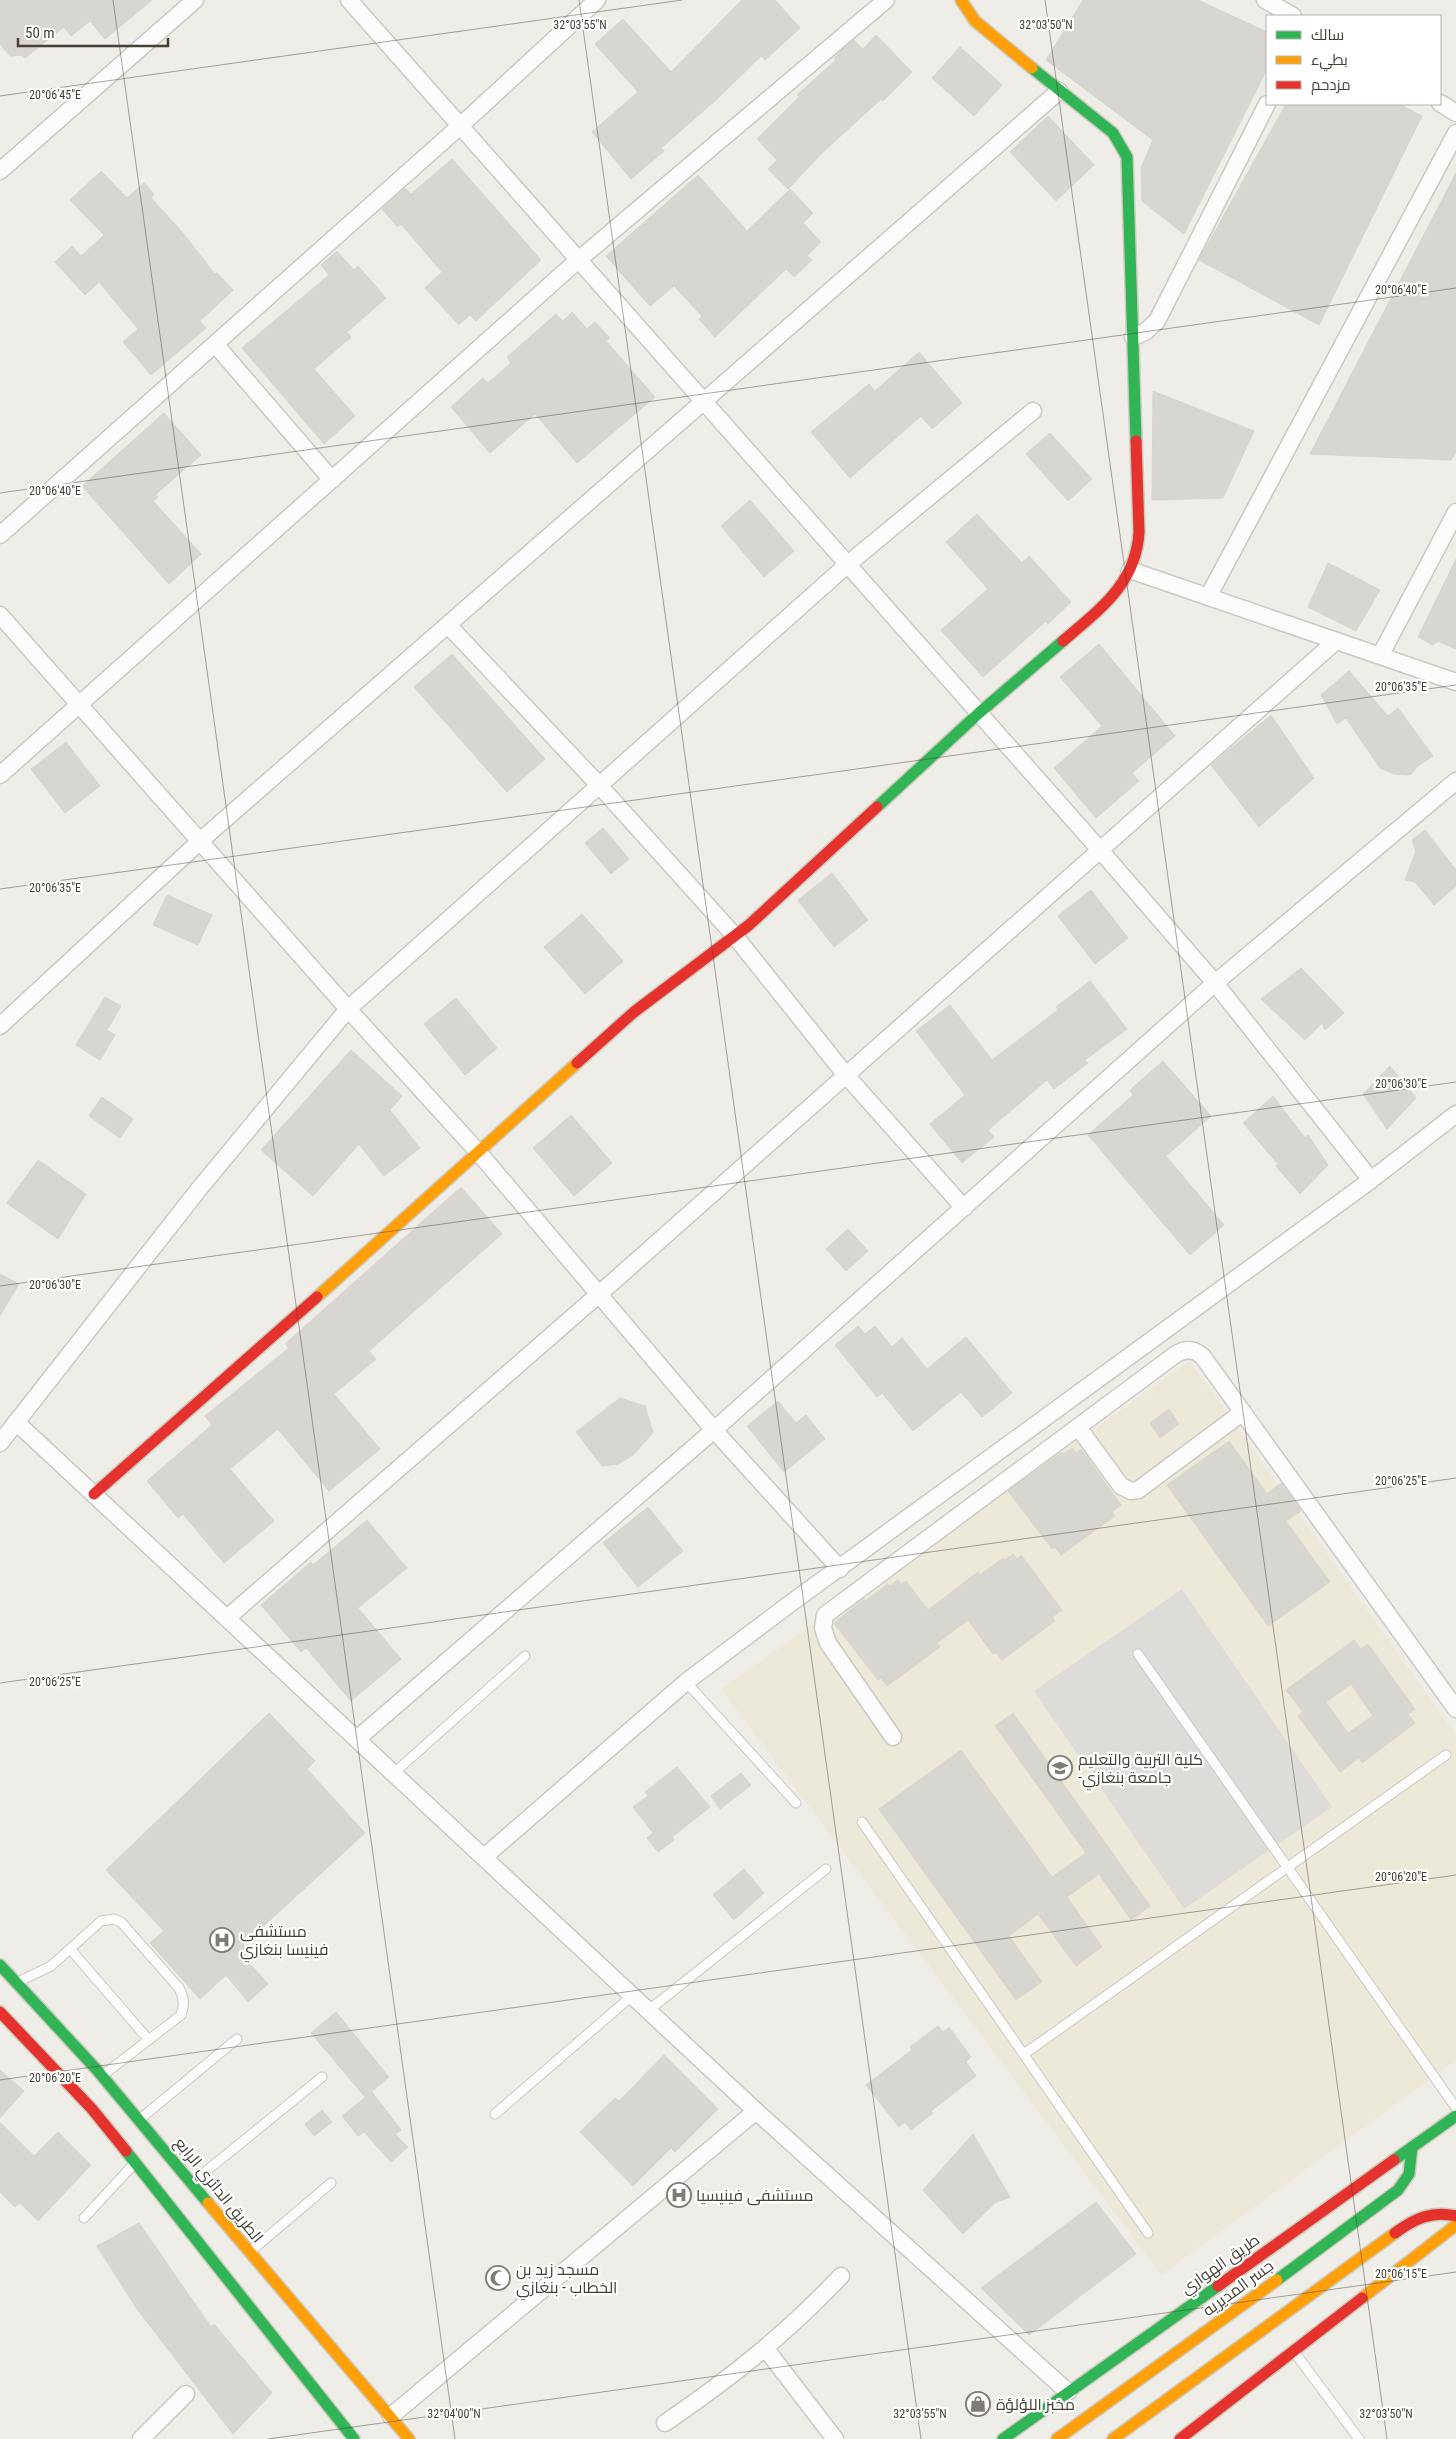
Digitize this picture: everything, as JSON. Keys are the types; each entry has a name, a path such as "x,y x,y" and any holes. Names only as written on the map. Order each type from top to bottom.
{"main road":[{"path":"94,1494 479,1153 634,1012 778,900 820,858 979,713 1105,605 1121,588 1138,547 1139,532 1127,157 1114,132 1058,90 975,21 961,0"},
{"name":"الطريق الدائري الرابع","path":"0,1965 103,2075 248,2252 409,2439"},
{"path":"0,2012 56,2069 135,2163 354,2439"},
{"name":"طريق الهواري","path":"1003,2439 1456,2116"},
{"name":"جسر المديريه","path":"1057,2439 1393,2195 1402,2187 1410,2174 1413,2161 1412,2147"},
{"path":"1113,2439 1408,2224 1420,2217 1435,2213 1456,2216"},
{"path":"1180,2439 1456,2225"}],"street":[{"path":"2,163 195,0"},
{"path":"349,0 577,261 1100,850 1214,983 1371,1180"},
{"path":"0,535 459,127 597,0"},
{"path":"0,775 577,261 886,0"},
{"path":"1265,0 1290,15"},
{"path":"0,1026 199,842 703,403 1058,90"},
{"path":"1441,104 1456,113"},
{"path":"1134,337 1146,332 1157,321 1266,105"},
{"path":"1208,597 1456,133"},
{"path":"214,344 332,480"},
{"path":"0,1443 199,1189 348,1009 598,784 848,564 1033,411"},
{"path":"1380,656 1456,512"},
{"path":"1130,570 1456,682"},
{"path":"0,615 199,842 479,1153 714,1430 840,1568"},
{"path":"448,625 598,784 734,936 846,1074 964,1208"},
{"path":"227,1618 598,1295 1336,641"},
{"path":"357,1739 714,1430 1214,983 1456,781"},
{"path":"484,1857 686,1682 791,1603 1371,1180 1456,1114"},
{"path":"893,1737 828,1643 823,1628 825,1615 1176,1354 1187,1350 1199,1353 1203,1358 1456,1709"},
{"path":"1078,1426 1121,1486 1131,1491 1138,1490 1243,1412"},
{"path":"16,1422 756,2110 1068,2392"},
{"path":"391,2416 756,2110"},
{"path":"665,2423 739,2371 766,2349 841,2276"},
{"path":"766,2349 836,2439"},
{"path":"141,2439 186,2394"}],"lane":[{"path":"1138,1654 1456,2108"},
{"path":"394,1773 525,1656"},
{"path":"686,1682 796,1803"},
{"path":"1024,2054 1446,1755"},
{"path":"862,1822 1148,2233"},
{"path":"649,2010 826,1869"},
{"path":"17,1982 51,1966 101,1921 114,1919 121,1922 179,1988 184,1999 181,2015 103,2075"},
{"path":"71,1950 148,2039"},
{"path":"494,2114 633,1995"},
{"path":"140,2119 237,2040"},
{"path":"192,2183 322,2077"},
{"path":"84,2218 135,2163"},
{"path":"248,2252 331,2184"},
{"path":"1293,2351 1359,2439"}],"shaded area":[{"path":"1190,1361 1456,1735 1456,2060 1161,2275 721,1689"},
{"path":"1182,1589 1332,1807 1184,1909 1034,1691"}],"building":[{"path":"0,0 152,0 105,39 90,21 71,36 64,27 25,58 22,55 10,56 0,44"},
{"path":"742,0 775,0 800,28 765,60 761,56 716,100 661,148 664,151 631,179 592,132 638,92 595,44 623,19 671,72"},
{"path":"1083,0 1198,0 1266,32 1266,71 1184,234 1142,201 1141,168 1153,140 1046,60"},
{"path":"876,35 912,72 883,101 881,99 822,153 788,189 768,169 777,160 757,139 799,97 797,95 836,60 834,58 843,49 854,40 863,49"},
{"path":"960,47 1002,85 974,116 932,78"},
{"path":"1285,105 1401,105 1422,116 1319,325 1199,260"},
{"path":"1048,116 1094,165 1056,201 1010,152"},
{"path":"452,159 541,260 476,321 470,315 459,325 425,288 442,272 401,224 398,227 382,209 405,188 411,194"},
{"path":"101,171 127,198 144,183 154,194 151,198 182,232 215,274 217,273 233,290 200,321 206,328 151,375 123,342 138,329 99,282 85,295 55,262 72,246 81,256 104,235 70,200"},
{"path":"1456,173 1456,452 1451,460 1310,454"},
{"path":"698,175 747,231 790,189 813,213 803,223 821,242 807,256 812,260 794,277 786,269 715,337 699,319 702,316 674,286 650,306 606,256"},
{"path":"337,251 354,270 358,266 386,298 347,332 351,337 314,369 355,416 324,444 242,348 329,275 321,265"},
{"path":"572,312 587,329 595,322 610,338 606,341 655,397 577,463 535,414 490,453 451,407 483,378 488,383 511,363 507,357 556,314 563,321"},
{"path":"919,352 962,403 932,429 921,416 850,478 811,432 869,384 875,391"},
{"path":"1153,391 1254,431 1223,498 1152,500"},
{"path":"164,413 201,455 155,495 158,497 153,501 201,554 169,584 82,486"},
{"path":"1050,433 1092,479 1068,501 1026,454"},
{"path":"750,500 794,551 764,577 721,526"},
{"path":"977,514 1022,563 1029,556 1071,602 1048,624 1046,621 983,677 941,630 988,589 946,542"},
{"path":"1456,559 1456,649 1438,641 1433,645 1418,637"},
{"path":"1328,563 1380,590 1356,631 1308,607"},
{"path":"1099,644 1175,736 1132,773 1139,781 1096,818 1054,768 1102,726 1060,677"},
{"path":"452,654 545,759 507,792 414,687"},
{"path":"1349,671 1388,716 1398,708 1433,756 1419,765 1410,775 1394,774 1380,768 1346,718 1337,724 1321,695"},
{"path":"1271,715 1314,778 1259,827 1211,765"},
{"path":"66,742 100,786 65,813 31,769"},
{"path":"603,828 629,859 611,874 585,843"},
{"path":"1425,830 1456,870 1456,886 1434,905 1415,882 1405,880 1416,851 1412,840"},
{"path":"832,873 868,920 834,947 798,900"},
{"path":"1091,890 1128,938 1095,964 1058,916"},
{"path":"167,895 212,915 198,945 153,925"},
{"path":"582,914 623,961 585,994 544,947"},
{"path":"1301,968 1344,1013 1325,1030 1322,1023 1305,1040 1261,999"},
{"path":"1090,981 1127,1029 1085,1060 1088,1063 1054,1089 1047,1080 988,1130 994,1137 962,1163 930,1124 965,1095 916,1031 950,1005 992,1060 1058,1010 1056,1007"},
{"path":"105,997 121,1006 107,1030 115,1035 100,1060 76,1045"},
{"path":"456,998 497,1048 465,1075 424,1024"},
{"path":"351,1050 402,1096 390,1110 420,1148 384,1176 359,1144 313,1196 261,1150"},
{"path":"1163,1061 1211,1116 1166,1156 1224,1225 1190,1255 1088,1135 1133,1095 1130,1090"},
{"path":"1390,1066 1416,1098 1387,1129 1363,1094"},
{"path":"1273,1096 1305,1138 1308,1135 1328,1165 1300,1194 1276,1166 1278,1164 1243,1123"},
{"path":"102,1097 133,1119 120,1138 89,1116"},
{"path":"571,1115 612,1163 574,1196 533,1148"},
{"path":"38,1160 86,1194 58,1239 7,1203"},
{"path":"461,1187 502,1234 369,1351 376,1359 334,1394 380,1449 329,1491 278,1429 230,1469 274,1521 224,1563 183,1514 178,1518 147,1481 212,1425 205,1416 289,1348 285,1344"},
{"path":"848,1229 868,1251 846,1271 826,1249"},
{"path":"0,1274 19,1284 0,1316"},
{"path":"858,1326 865,1334 875,1326 892,1347 902,1338 927,1369 966,1337 1012,1393 982,1417 961,1392 913,1431 882,1393 877,1397 835,1345"},
{"path":"620,1398 645,1406 653,1433 633,1455 618,1464 602,1466 576,1432"},
{"path":"778,1401 796,1423 806,1415 825,1439 784,1472 747,1426"},
{"path":"1169,1409 1179,1424 1160,1438 1150,1423"},
{"path":"1229,1441 1267,1494 1281,1483 1301,1511 1286,1521 1330,1582 1268,1626 1167,1485"},
{"path":"1072,1448 1076,1453 1081,1449 1121,1505 1112,1512 1115,1516 1061,1555 1055,1547 1052,1549 1008,1491 1062,1452 1064,1454"},
{"path":"648,1507 683,1551 638,1587 603,1543"},
{"path":"367,1520 407,1568 358,1608 401,1659 351,1701 306,1648 301,1652 261,1605 311,1562 313,1565"},
{"path":"1013,1554 1017,1559 1021,1555 1062,1610 1052,1617 1055,1621 1002,1660 996,1652 993,1654 968,1620 937,1643 940,1647 887,1686 881,1678 878,1680 834,1623 864,1599 865,1601 888,1584 890,1586 898,1580 901,1584 906,1581 928,1610 978,1572 980,1575 1003,1558 1005,1560"},
{"path":"1354,1640 1361,1649 1368,1644 1415,1709 1408,1714 1415,1723 1362,1763 1359,1758 1340,1772 1298,1716 1303,1712 1286,1690","holes":["1351,1684 1373,1716 1348,1733 1326,1702"]},
{"path":"269,1713 315,1761 307,1769 365,1833 243,1945 250,1953 245,1958 268,1984 248,2002 226,1975 200,1999 150,1943 164,1931 106,1870"},
{"path":"1013,1713 1150,1906 1131,1920 1099,1874 1067,1897 1102,1947 1076,1966 1038,1914 1009,1936 1042,1982 1016,2000 879,1809 961,1750 1052,1877 1086,1853 995,1726"},
{"path":"677,1767 710,1807 672,1837 674,1840 658,1852 647,1838 653,1833 633,1807 648,1796 645,1792"},
{"path":"741,1773 751,1785 720,1809 711,1796"},
{"path":"744,1869 764,1893 734,1920 713,1895"},
{"path":"336,2012 389,2077 365,2097 311,2033"},
{"path":"938,2026 943,2032 949,2027 971,2057 966,2062 976,2076 931,2111 933,2113 911,2130 905,2122 899,2127 866,2085 912,2050 910,2047"},
{"path":"664,2055 718,2109 675,2152 671,2148 633,2186 580,2132 615,2098 619,2101"},
{"path":"0,2070 24,2091 0,2118"},
{"path":"372,2092 401,2130 395,2134 408,2147 391,2162 364,2132 358,2136 342,2116"},
{"path":"322,2110 332,2122 314,2136 305,2124"},
{"path":"0,2122 34,2156 58,2132 91,2165 38,2221 20,2203 15,2207 0,2192"},
{"path":"973,2134 1010,2197 995,2203 963,2234 923,2190"},
{"path":"1096,2202 1136,2254 1029,2335 981,2288"},
{"path":"139,2223 211,2327 214,2324 272,2393 233,2434 137,2309 97,2246"}],"traffic: fast":[{"path":"1032,68 1113,133 1127,157 1136,441"},
{"path":"877,807 979,713 1063,641"},
{"path":"0,1965 97,2070 208,2203"},
{"path":"1394,2160 1456,2116"},
{"path":"1277,2280 1398,2190 1409,2174 1412,2147"},
{"path":"126,2151 354,2439"},
{"path":"1003,2439 1218,2286"}],"traffic: slow":[{"path":"961,0 975,21 1032,68"},
{"path":"317,1297 577,1063"},
{"path":"208,2203 409,2439"},
{"path":"1362,2298 1456,2225"},
{"path":"1113,2439 1395,2233"},
{"path":"1057,2439 1277,2280"}],"traffic: jam":[{"path":"1063,641 1114,594 1131,566 1139,532 1136,441"},
{"path":"577,1063 634,1012 749,925 877,807"},
{"path":"94,1494 317,1297"},
{"path":"0,2012 92,2109 126,2151"},
{"path":"1218,2286 1394,2160"},
{"path":"1395,2233 1416,2220 1431,2215 1447,2214 1456,2216"},
{"path":"1180,2439 1362,2298"}],"place":[{"name":"كلية التربية والتعليم -جامعة بنغازي","path":"1060,1768"},
{"name":"مستشفى فينيسا بنغازي","path":"222,1940"},
{"name":"مستشفى فينيسيا","path":"679,2195"},
{"name":"مسجد زيد بن الخطاب - بنغازي","path":"498,2278"},
{"name":"مخبز اللؤلؤة","path":"978,2404"}]}
